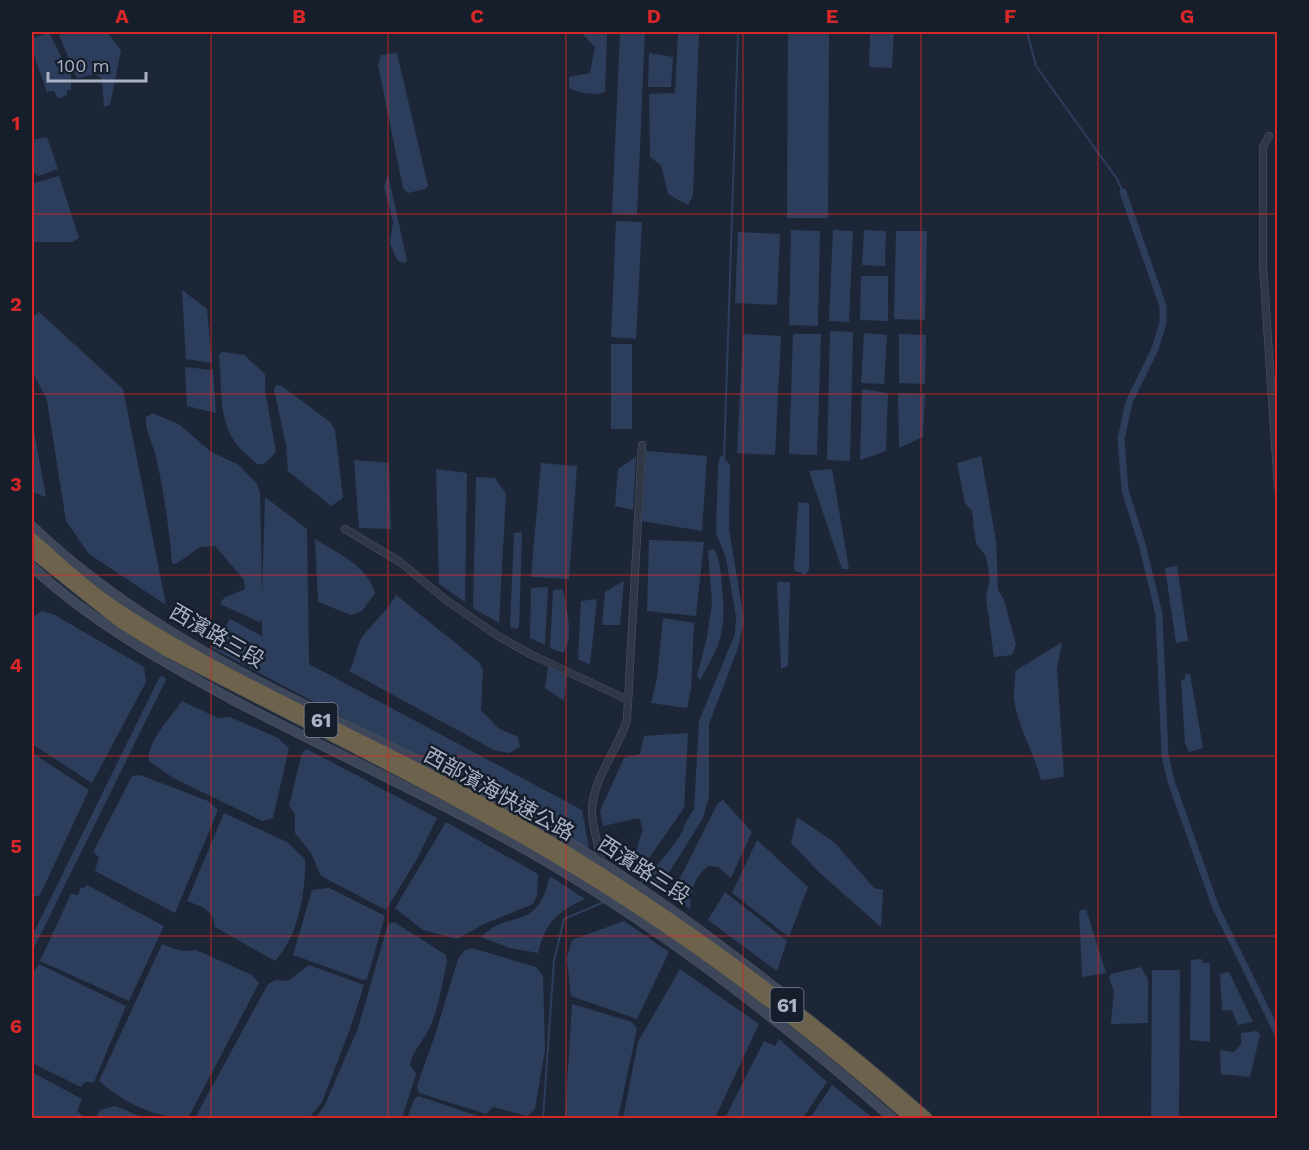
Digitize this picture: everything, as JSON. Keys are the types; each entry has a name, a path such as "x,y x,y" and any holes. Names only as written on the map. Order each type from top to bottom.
{"highway":[{"name":"西部濱海快速公路","path":"32,538 126,615 255,686 475,800 739,968 847,1052 926,1119"},
{"name":"西部濱海快速公路","path":"32,550 122,623 166,650 452,798 616,889"},
{"name":"西部濱海快速公路","path":"636,902 783,1012 911,1119"}],"street":[{"path":"1269,136 1263,147 1263,266 1278,487"},
{"path":"602,862 592,813 593,803 622,738 627,720 642,445"},
{"name":"西濱路三段","path":"32,526 131,608 258,681 501,804 602,862 616,889"},
{"path":"345,529 400,562 446,600 498,636 530,654 628,700"},
{"name":"西濱路三段","path":"32,567 102,624 157,659 300,735 488,830 616,889 636,902 892,1119"},
{"name":"西濱路三段","path":"636,902 699,928 828,1029 934,1119"}],"water":[{"path":"107,32 121,50 110,105 104,107 102,79 95,74 77,78 59,35"},
{"path":"581,32 607,32 605,92 587,93 569,88 569,77 590,73 595,47"},
{"path":"620,32 645,32 637,215 612,214"},
{"path":"678,32 699,32 693,195 688,205 668,194 661,165 650,157 649,94 675,93"},
{"path":"788,32 829,32 828,218 787,218"},
{"path":"870,32 894,32 892,68 869,67"},
{"path":"49,33 71,75 71,90 67,90 67,95 58,99 54,91 47,92 32,50 32,38"},
{"path":"397,53 428,186 425,189 408,193 403,188 378,65 381,55"},
{"path":"649,53 673,57 671,87 648,87"},
{"path":"47,137 58,169 38,176 32,171 32,140"},
{"path":"388,174 407,261 404,263 397,260 390,243 393,221 384,187"},
{"path":"59,176 79,238 72,242 32,242 32,184"},
{"path":"616,221 642,222 636,339 611,337"},
{"path":"791,230 820,231 818,326 789,325"},
{"path":"833,230 853,231 849,322 829,321"},
{"path":"864,230 886,231 885,266 862,265"},
{"path":"896,231 927,231 925,320 894,319"},
{"path":"738,232 780,234 777,305 735,303"},
{"path":"861,276 888,276 888,321 860,320"},
{"path":"182,290 207,309 212,363 186,359"},
{"path":"39,312 123,389 166,605 89,554 66,521 47,400 32,371 32,317"},
{"path":"830,331 853,332 850,461 827,460"},
{"path":"864,333 887,335 884,384 861,383"},
{"path":"743,334 781,336 775,455 737,453"},
{"path":"793,334 821,334 817,455 789,454"},
{"path":"899,334 926,335 925,384 899,383"},
{"path":"611,344 632,344 632,429 611,429"},
{"path":"223,352 244,355 265,374 265,390 276,452 264,464 256,463 238,446 226,423 221,397 219,355"},
{"path":"185,367 213,370 216,413 187,406"},
{"path":"276,385 282,386 330,422 335,430 343,498 331,506 288,471 286,445 274,390"},
{"path":"862,389 888,393 886,451 860,460"},
{"path":"898,393 925,394 923,437 899,448"},
{"path":"153,413 180,425 211,452 239,465 257,484 260,493 262,597 265,497 307,529 309,664 582,810 589,848 212,648 230,619 262,636 262,620 259,622 220,604 224,598 245,589 244,580 215,546 200,547 176,564 172,563 161,483 146,422 146,417"},
{"path":"32,420 46,497 32,492"},
{"path":"646,451 707,456 702,531 642,521"},
{"path":"721,455 730,465 729,529 744,620 738,648 709,724 709,797 703,818 660,887 645,878 673,846 694,810 699,721 735,634 736,617 726,558 716,533 718,464"},
{"path":"981,456 996,541 998,590 1004,600 1016,645 1012,655 994,657 986,597 990,579 986,556 976,544 972,511 965,503 957,463"},
{"path":"636,457 633,510 615,506 618,469"},
{"path":"354,460 389,463 391,529 359,528"},
{"path":"541,463 577,466 569,579 531,577"},
{"path":"436,469 467,473 465,602 439,584"},
{"path":"832,469 849,569 842,569 809,471"},
{"path":"476,477 495,478 506,494 499,623 473,608"},
{"path":"798,502 809,503 809,570 805,575 794,570"},
{"path":"522,532 519,627 516,629 510,627 514,533"},
{"path":"315,539 351,561 366,575 375,593 362,611 351,615 318,602"},
{"path":"649,540 704,542 696,616 647,611"},
{"path":"714,549 721,572 723,625 714,655 700,680 697,676 707,637 712,603 708,551"},
{"path":"1177,566 1188,641 1176,643 1165,568"},
{"path":"624,581 620,625 602,625 605,592"},
{"path":"777,582 790,582 788,666 781,669"},
{"path":"548,587 545,645 530,638 531,588"},
{"path":"563,589 569,631 567,647 563,653 550,648 553,590"},
{"path":"396,595 479,662 483,670 481,710 498,728 518,737 520,747 508,753 494,750 349,671 361,640"},
{"path":"597,599 590,665 578,659 581,601"},
{"path":"42,611 53,614 144,667 146,682 92,783 32,744 32,621 34,616"},
{"path":"663,618 694,623 691,689 687,708 651,703 657,678"},
{"path":"1062,642 1057,669 1064,777 1041,780 1016,710 1015,671"},
{"path":"548,666 567,674 564,701 545,688"},
{"path":"1185,674 1190,674 1203,748 1189,752 1185,743 1181,680 1185,679"},
{"path":"182,701 218,718 230,717 278,738 289,748 273,818 262,821 173,778 149,761 151,746 155,738"},
{"path":"688,733 684,808 642,868 632,864 643,829 639,818 603,826 600,811 624,758 640,754 644,736"},
{"path":"307,749 437,818 418,857 386,910 321,876 311,853 295,833 295,814 289,806 302,753"},
{"path":"32,753 89,790 40,895 34,897 32,895"},
{"path":"140,775 208,801 218,810 175,913 95,871 99,857 93,852 132,776"},
{"path":"723,800 752,832 731,878 718,867 708,866 699,876 692,890 690,909 674,898 673,892 718,803"},
{"path":"224,813 287,842 305,859 302,899 295,927 290,940 275,961 215,927 209,912 187,901"},
{"path":"797,817 835,843 874,888 883,890 881,927 820,873 791,843"},
{"path":"446,822 538,874 537,896 533,904 484,924 457,939 423,930 395,908"},
{"path":"757,840 808,887 789,937 732,893"},
{"path":"550,876 585,899 554,919 545,933 538,953 510,948 481,937 493,928 530,913 538,906"},
{"path":"87,885 164,926 129,1001 40,961 71,894 78,895 81,887 84,888"},
{"path":"329,888 385,916 367,979 363,980 293,955 312,890"},
{"path":"725,892 787,941 777,971 708,920"},
{"path":"1086,909 1106,973 1082,977 1079,911"},
{"path":"624,921 669,952 637,1019 571,996 567,958 572,940"},
{"path":"394,922 446,955 447,962 433,1019 411,1060 410,1065 416,1074 402,1118 315,1118 324,1107 358,1028 388,924"},
{"path":"162,944 181,951 196,950 252,975 259,983 188,1118 164,1116 140,1108 99,1081"},
{"path":"472,948 536,967 543,976 545,1050 535,1109 527,1116 493,1107 486,1114 419,1093 417,1086 458,959 465,950"},
{"path":"1201,959 1204,963 1210,963 1210,1042 1190,1040 1191,960"},
{"path":"39,964 126,1006 94,1082 85,1082 81,1087 32,1063 32,975"},
{"path":"309,965 364,985 322,1102 309,1118 195,1118 268,984 275,980 288,981"},
{"path":"1141,967 1148,979 1148,1023 1111,1024 1114,992 1109,977 1111,974"},
{"path":"680,969 759,1024 715,1118 623,1118 638,1042"},
{"path":"1152,970 1180,970 1179,1118 1151,1118"},
{"path":"1229,972 1253,1022 1238,1025 1232,1010 1222,1011 1220,974"},
{"path":"572,1004 632,1022 637,1029 618,1118 565,1118"},
{"path":"1257,1031 1260,1035 1250,1077 1221,1074 1220,1050 1234,1052 1241,1044 1241,1033"},
{"path":"779,1039 827,1082 803,1118 725,1118 764,1041 775,1046"},
{"path":"32,1072 82,1099 77,1111 85,1118 32,1118"},
{"path":"832,1085 873,1118 810,1118"},
{"path":"418,1096 481,1117 481,1118 407,1118"},
{"path":"115,1106 145,1118 96,1118 100,1110"}],"waterway":[{"path":"724,460 738,32"},
{"path":"1027,32 1036,66 1117,179 1123,192"},
{"path":"1123,192 1163,306 1163,323 1155,349 1129,402 1121,439 1125,490 1142,544 1159,614 1165,756 1171,781 1216,908 1278,1034"},
{"path":"32,944 162,680"},
{"path":"684,828 693,812"},
{"path":"638,884 649,878"},
{"path":"543,1118 554,961 564,919 604,902"}]}
